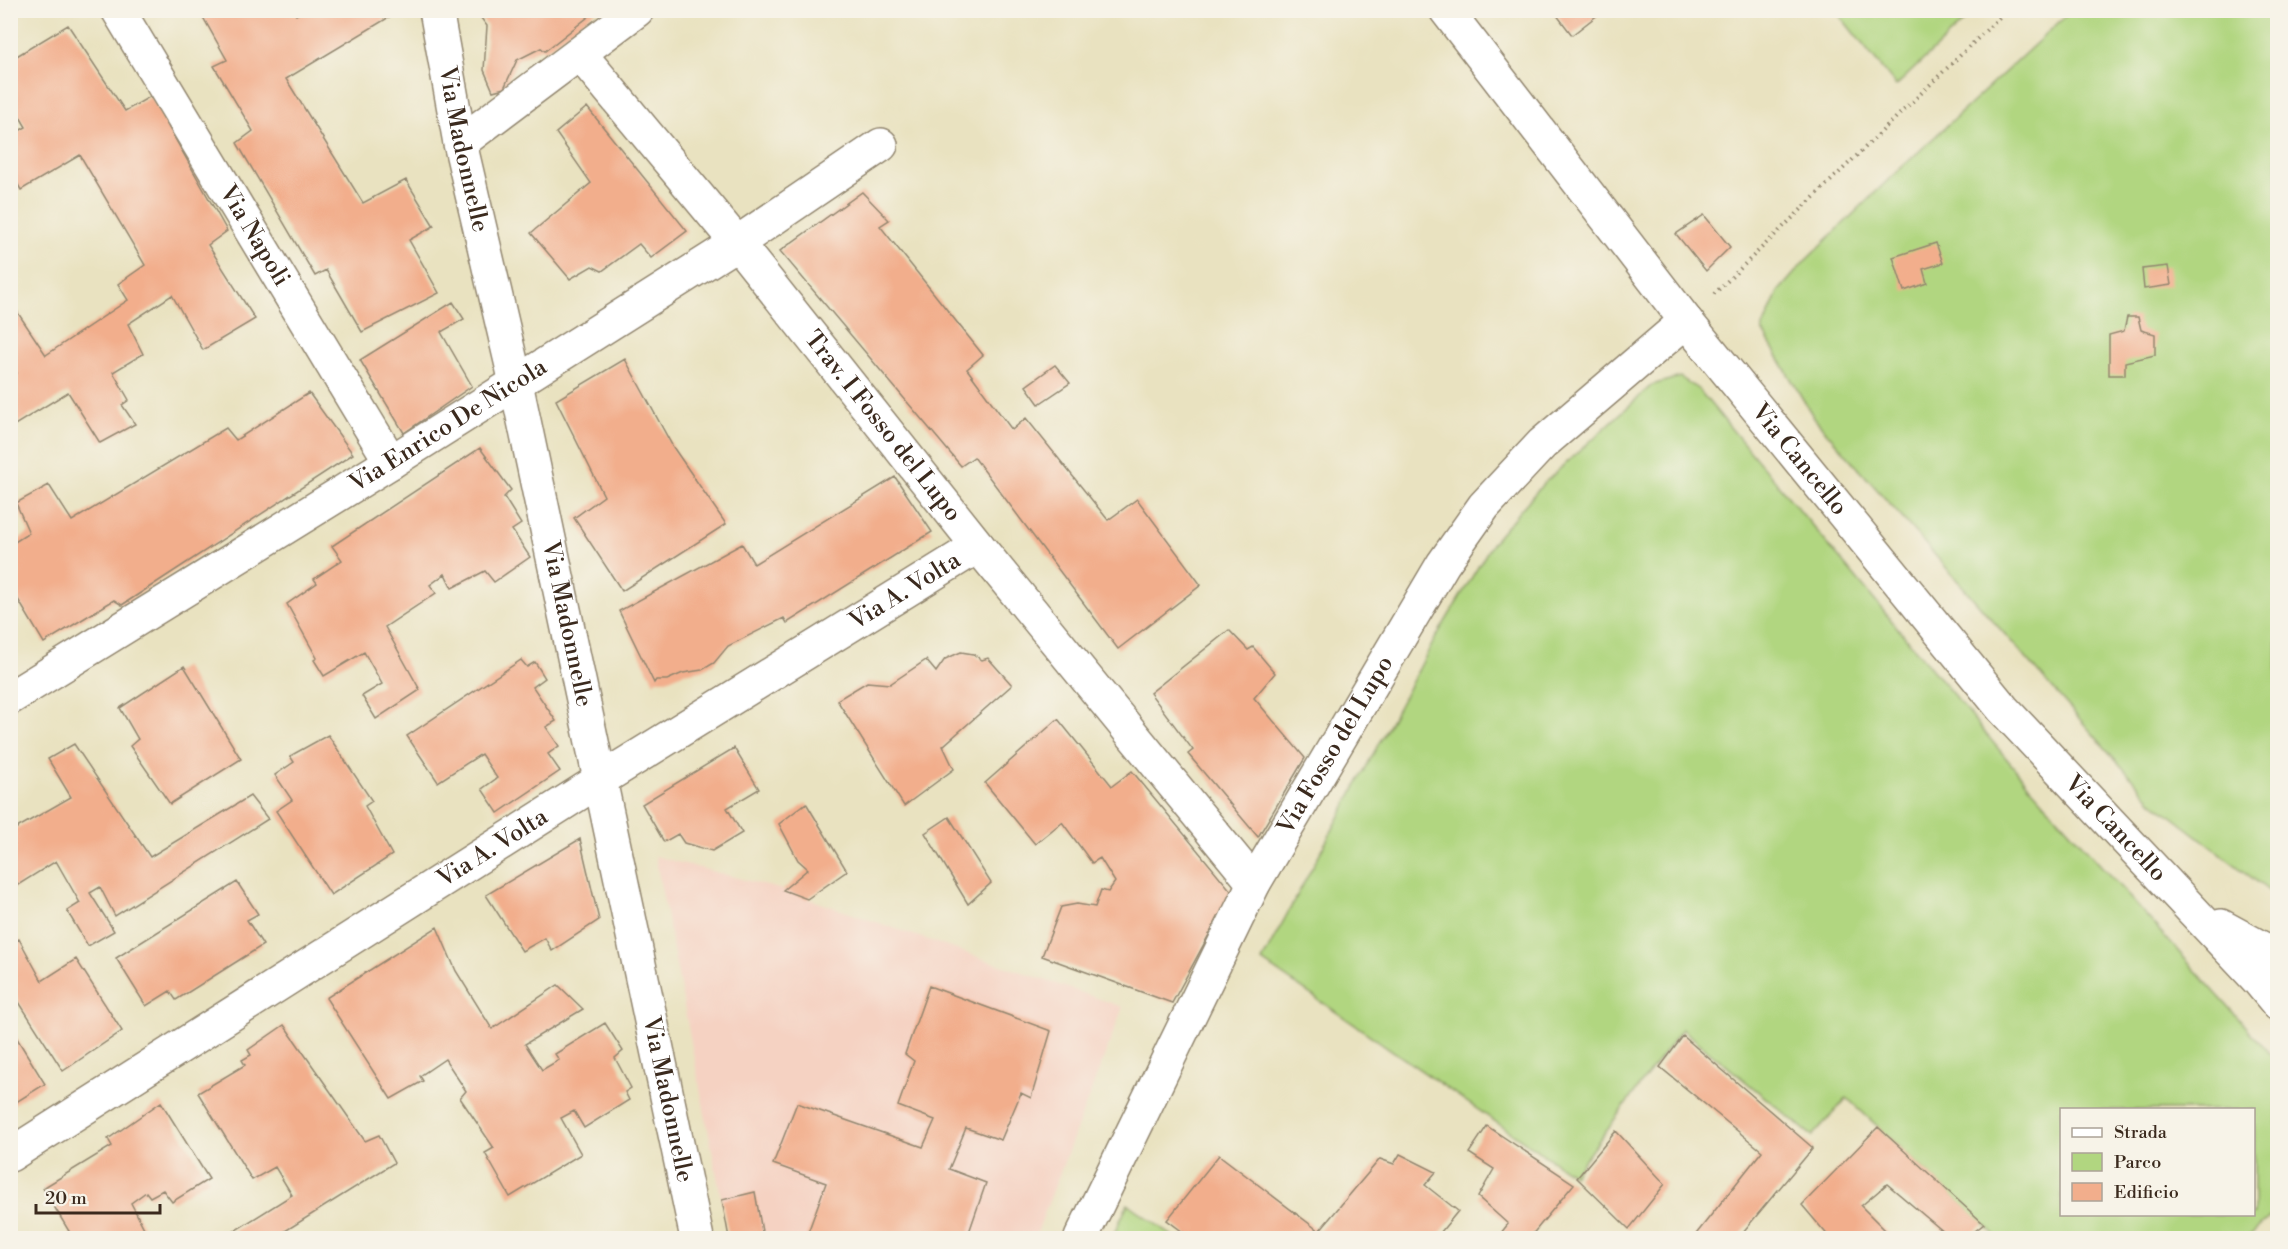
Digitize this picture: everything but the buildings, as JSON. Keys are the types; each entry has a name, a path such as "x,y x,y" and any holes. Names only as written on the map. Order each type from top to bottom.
{"street":[{"name":"Via Napoli","path":"118,10 391,462"},
{"name":"Via Madonnelle","path":"436,10 460,143 516,383 697,1239"},
{"path":"460,143 637,10"},
{"name":"Via Cancello","path":"1446,10 1686,321 2003,709 2174,891"},
{"name":"Trav. I Fosso del Lupo","path":"580,54 737,243 978,546 1254,883"},
{"name":"Via Enrico De Nicola","path":"14,686 391,462 737,243 881,146"},
{"name":"Via Fosso del Lupo","path":"1081,1239 1254,883 1443,564 1484,506 1542,444 1686,321"},
{"name":"Via A. Volta","path":"10,1155 600,780 978,546"},
{"path":"2174,891 2218,924 2277,957"},
{"path":"2174,891 2259,981 2277,1004"}],"path":[{"path":"1686,321 2007,10"}],"shaded area":[{"path":"655,856 783,890 1123,1007 1035,1238 729,1238"}],"green space":[{"path":"1836,11 1975,11 1896,86"},
{"path":"2071,11 2277,11 2277,897 2152,801 1814,418 1762,330 1778,292 1805,261 1887,181"},
{"path":"1680,377 1699,390 2032,789 2277,1061 2277,1210 2247,1238 1998,1238 1847,1098 1812,1136 1682,1029 1573,1175 1262,961 1436,637 1493,542 1542,485 1652,385"},
{"path":"1128,1204 1175,1238 1112,1238"}]}
